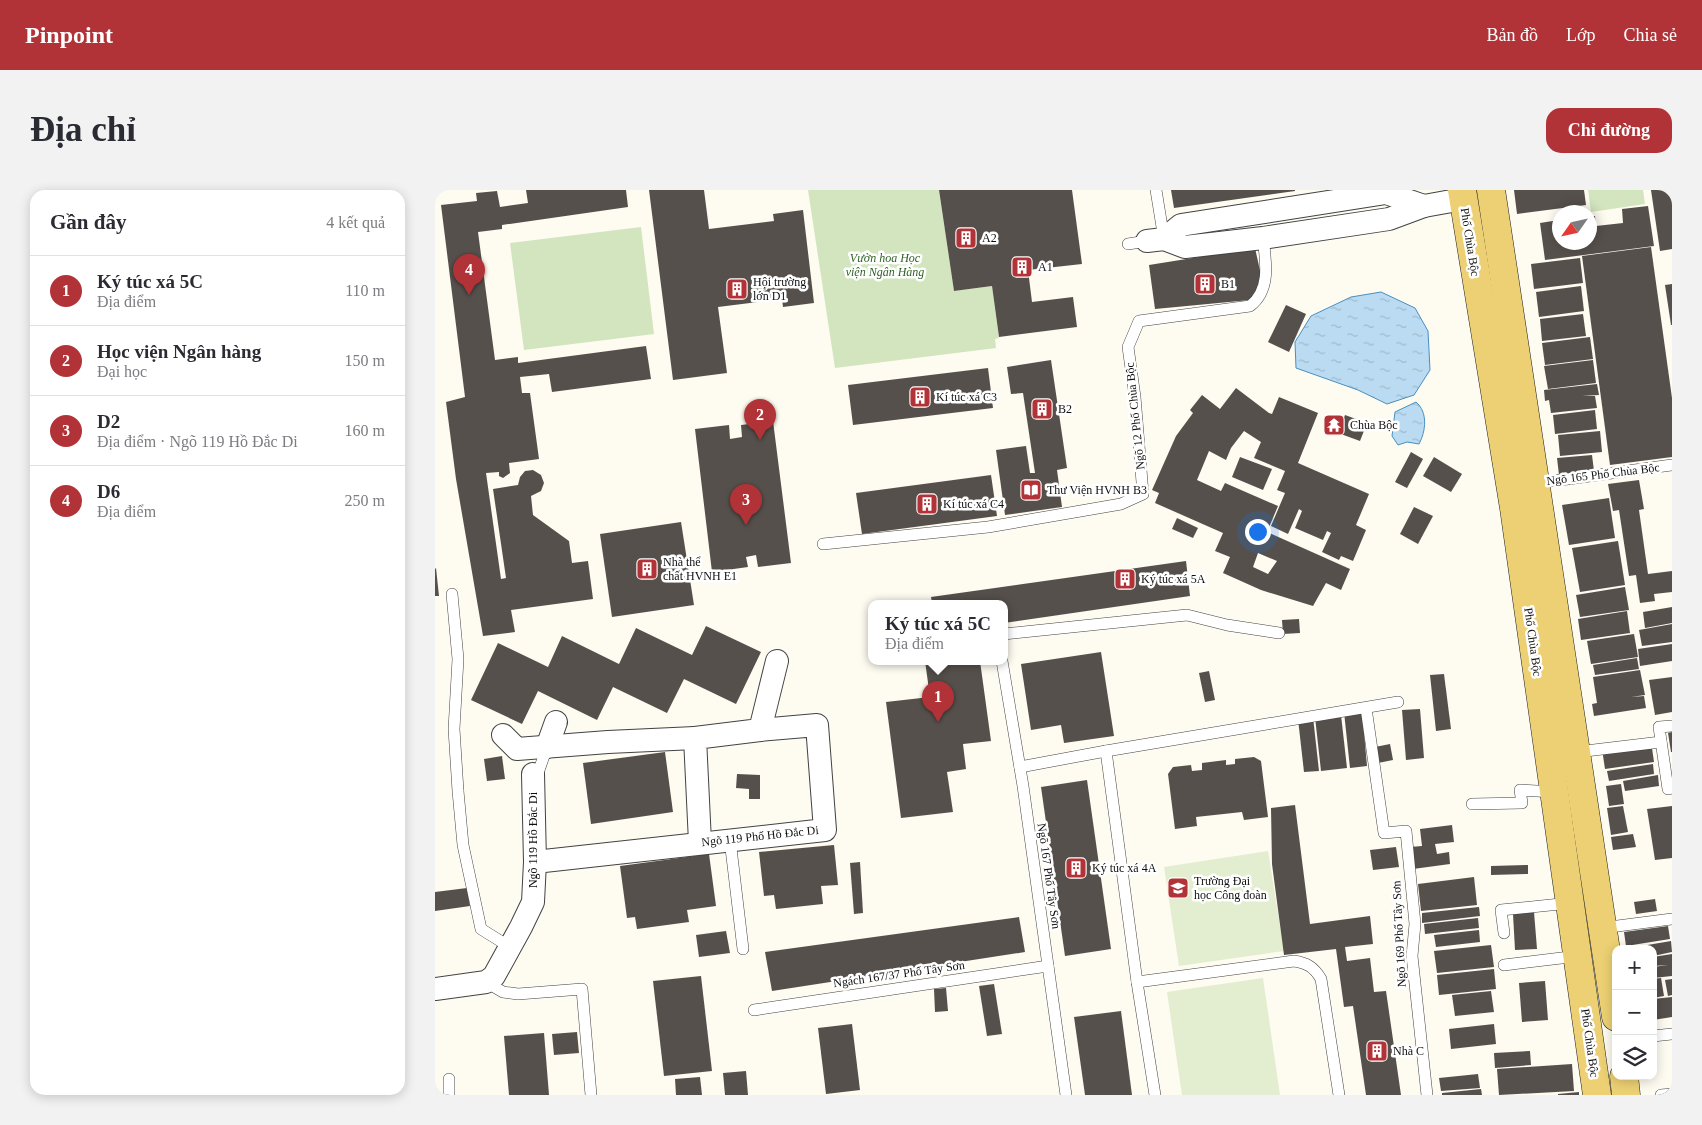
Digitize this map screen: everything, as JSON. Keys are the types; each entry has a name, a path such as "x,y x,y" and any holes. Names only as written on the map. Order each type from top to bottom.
{"main road":[{"path":"1463,195 1491,193"},
{"name":"Phố Chùa Bộc","path":"1491,193 1544,481 1577,752 1612,992"},
{"name":"Phố Chùa Bộc","path":"1463,195 1514,508 1597,1095"},
{"path":"1624,1080 1626,1095"}],"street":[{"path":"1146,241 1181,225 1386,193 1424,206"},
{"path":"1146,241 1185,247 1263,238 1389,219 1424,206 1463,195"},
{"name":"Ngõ 12 Phố Chùa Bộc","path":"1259,212 1263,238"},
{"path":"503,736 517,749 695,738 761,730 777,661"},
{"path":"547,747 556,722"},
{"name":"Ngõ 119 Phố Hồ Đắc Di","path":"535,862 700,842 825,830 817,725 761,730"},
{"path":"695,738 700,842"},
{"name":"Ngõ 119 Hồ Đắc Di","path":"486,982 494,976 533,902 535,862 533,774"},
{"path":"435,988 486,982"}],"lane":[{"path":"1146,241 1157,190"},
{"name":"Ngõ 12 Phố Chùa Bộc","path":"823,544 988,526 1121,504 1143,494 1135,397 1128,347 1139,321 1251,306 1259,300 1265,283 1263,238"},
{"name":"Ngõ 165 Phố Chùa Bộc","path":"1544,481 1672,465"},
{"path":"452,594 458,659 454,729 463,845 481,930 510,947"},
{"path":"1008,634 1187,615 1227,625 1279,633"},
{"name":"Ngõ 167 Phố Tây Sơn","path":"1003,665 1020,766 1066,1095"},
{"path":"1020,766 1399,702"},
{"name":"Ngõ 169 Phố Tây Sơn","path":"1366,708 1384,833 1406,831 1415,924 1412,956 1427,1095"},
{"path":"1670,789 1659,727 1672,726"},
{"path":"1577,752 1661,742"},
{"path":"533,774 539,773 547,747"},
{"path":"1106,751 1137,982 1155,1095"},
{"path":"1472,804 1522,803 1520,790 1555,792"},
{"path":"730,840 743,949"},
{"path":"1504,933 1501,910 1570,903"},
{"path":"1602,928 1672,919"},
{"path":"1504,966 1578,956"},
{"path":"1137,982 1294,962 1305,963 1315,969 1321,979 1339,1095"},
{"name":"Ngách 167/37 Phố Tây Sơn","path":"754,1010 1048,966"},
{"path":"486,982 503,992 518,994 583,988 591,1095"},
{"path":"1657,1036 1672,1034"},
{"path":"449,1079 449,1095"},
{"path":"1661,1095 1672,1094"}],"green space":[{"name":"Vườn hoa Học viện Ngân Hàng","path":"808,190 939,190 954,291 992,286 999,338 995,339 996,348 835,368"},
{"path":"1588,190 1643,190 1645,204 1597,211 1597,205 1590,205"},
{"path":"641,227 654,334 524,350 510,243"},
{"path":"1268,851 1284,951 1179,966 1164,867"},
{"path":"1263,978 1280,1095 1182,1095 1167,992"}],"water":[{"path":"1381,292 1415,308 1428,331 1430,370 1414,395 1387,404 1358,390 1296,368 1295,342 1311,316 1351,297"},
{"path":"1416,402 1423,411 1425,422 1419,444 1407,442 1398,445 1392,436 1395,412"}],"building":[{"path":"526,190 626,190 628,207 502,225 502,229 478,232 495,360 518,357 518,363 646,346 651,379 552,392 549,374 520,377 522,393 530,393 539,459 509,463 510,473 503,478 499,476 499,472 486,473 501,579 506,578 493,489 518,485 520,477 525,471 533,470 541,475 544,483 541,491 531,496 533,515 569,541 572,563 588,561 593,599 511,610 515,632 483,636 456,479 446,402 465,397 441,205 477,201 476,193 497,191 500,207 528,203"},
{"name":"Hội trường lớn D1","path":"649,190 704,190 709,229 774,221 773,214 803,210 814,303 783,307 782,299 718,307 727,373 673,380"},
{"name":"A1","path":"939,190 1072,190 1082,264 1028,270 1032,302 1073,297 1077,327 999,337 992,286 954,291"},
{"path":"1171,190 1295,190 1295,191 1174,208"},
{"path":"1514,190 1584,190 1586,205 1552,205 1552,209 1517,214"},
{"path":"1651,190 1672,190 1672,249 1660,251"},
{"path":"1648,206 1654,246 1545,260 1540,223 1552,221 1552,250 1597,250 1597,226 1623,223 1622,209"},
{"path":"1651,247 1672,398 1672,457 1610,465 1582,256"},
{"name":"B1","path":"1255,248 1261,275 1258,292 1250,300 1155,309 1149,265"},
{"path":"1580,258 1583,283 1534,289 1531,264"},
{"path":"1672,284 1672,325 1671,325 1665,285"},
{"path":"1581,286 1584,311 1539,317 1536,292"},
{"path":"1286,305 1306,314 1289,352 1268,342"},
{"path":"1583,314 1586,336 1542,341 1540,319"},
{"path":"1590,337 1593,359 1545,365 1542,343"},
{"path":"1051,360 1067,468 1057,470 1062,507 1005,515 996,450 1026,446 1030,473 1035,473 1023,393 1011,394 1007,367"},
{"path":"1593,360 1596,383 1548,389 1544,366"},
{"name":"Kí túc xá C3","path":"988,368 993,408 853,425 848,385"},
{"path":"1597,384 1599,395 1582,396 1595,396 1597,408 1551,413 1549,400 1545,401 1544,390"},
{"path":"1236,388 1272,414 1279,397 1318,413 1298,463 1369,494 1356,525 1366,530 1353,561 1341,556 1339,560 1322,552 1331,533 1327,531 1323,540 1295,528 1302,511 1299,509 1288,534 1271,526 1285,493 1277,490 1285,471 1254,458 1261,442 1244,431 1231,448 1226,460 1209,451 1197,480 1221,491 1225,483 1278,506 1267,532 1350,569 1341,590 1326,583 1313,606 1261,590 1223,573 1230,557 1215,551 1223,533 1155,503 1159,493 1152,490 1176,436 1193,413 1190,410 1202,395 1220,409","holes":["1258,553 1277,561 1268,574 1253,567"]},
{"path":"1595,410 1597,429 1555,434 1553,415"},
{"path":"1345,415 1367,423 1360,441 1338,433"},
{"path":"773,421 791,563 758,567 756,555 746,557 748,567 712,572 695,429 729,425 730,439 742,437 741,425"},
{"path":"1600,431 1602,452 1560,456 1558,435"},
{"path":"1411,452 1423,459 1407,488 1395,482"},
{"path":"1592,455 1594,471 1559,475 1557,458"},
{"path":"1240,457 1272,469 1263,490 1232,477"},
{"path":"1434,457 1462,474 1451,492 1423,476"},
{"name":"Kí túc xá C4","path":"991,475 997,516 862,534 856,493"},
{"path":"1639,480 1644,509 1639,510 1648,574 1672,571 1672,592 1654,594 1655,601 1640,603 1636,575 1629,576 1619,510 1613,511 1608,484"},
{"path":"1609,498 1615,538 1569,545 1562,505"},
{"path":"1414,507 1433,516 1418,544 1400,534"},
{"path":"1177,518 1198,528 1193,538 1172,529"},
{"name":"Nhà thể chất HVNH E1","path":"681,522 694,605 612,617 600,534"},
{"path":"1618,541 1625,585 1580,592 1572,548"},
{"name":"Ký túc xá 5A","path":"1186,561 1190,596 1008,622 1008,600 932,600 931,597"},
{"path":"436,568 439,596 435,596"},
{"path":"1625,587 1629,610 1580,617 1576,595"},
{"path":"1672,607 1672,623 1645,628 1643,612"},
{"path":"1627,611 1630,633 1581,640 1578,619"},
{"path":"1299,619 1300,633 1283,634 1282,620"},
{"path":"1672,624 1672,642 1642,646 1639,630"},
{"path":"706,626 761,652 736,704 684,679 667,713 613,687 597,720 538,691 522,724 471,700 498,643 548,667 562,636 619,664 636,628 692,655"},
{"path":"1634,634 1638,657 1591,664 1587,641"},
{"path":"1672,644 1672,661 1640,666 1638,649"},
{"path":"1101,652 1114,736 1064,743 1061,725 1031,730 1021,664"},
{"path":"1637,658 1639,669 1595,675 1593,665"},
{"path":"926,665 981,665 991,741 963,744 966,769 947,772 953,812 901,818 886,702 930,697"},
{"path":"1640,670 1645,695 1631,697 1644,696 1646,708 1594,716 1592,704 1597,703 1593,677"},
{"path":"1209,671 1215,700 1205,702 1199,673"},
{"path":"1444,674 1451,729 1436,731 1430,675"},
{"path":"1672,677 1672,712 1655,715 1649,680"},
{"path":"1420,709 1424,758 1406,760 1402,710"},
{"path":"1362,710 1367,766 1350,768 1344,712"},
{"path":"1341,715 1347,768 1321,771 1315,717"},
{"path":"1313,717 1319,771 1304,772 1298,719"},
{"path":"1672,732 1672,752 1671,752 1668,733"},
{"path":"1651,741 1654,762 1605,769 1602,749"},
{"path":"1390,744 1393,760 1378,763 1375,747"},
{"path":"665,752 673,812 591,824 583,763"},
{"path":"502,756 505,779 487,781 484,759"},
{"path":"1254,757 1261,761 1268,817 1244,820 1242,812 1196,817 1197,826 1175,829 1168,774 1173,767 1191,765 1192,771 1202,770 1202,763 1226,760 1226,765 1235,764 1235,759"},
{"path":"1653,764 1654,774 1609,781 1607,771"},
{"path":"737,774 760,775 760,799 749,799 749,789 736,788"},
{"path":"1658,775 1659,786 1625,791 1623,781"},
{"name":"Ký túc xá 4A","path":"1087,780 1111,949 1065,956 1041,787"},
{"path":"1621,784 1624,804 1609,806 1606,786"},
{"path":"1295,805 1310,924 1370,916 1373,944 1345,947 1347,961 1370,958 1374,992 1386,991 1401,1095 1366,1095 1353,1006 1344,1007 1336,949 1284,955 1272,864 1271,808"},
{"path":"1623,806 1628,832 1611,835 1607,808"},
{"path":"1672,806 1672,858 1655,860 1647,809"},
{"path":"1452,825 1454,842 1435,844 1437,854 1449,852 1450,864 1413,869 1410,847 1422,846 1420,829"},
{"path":"1633,834 1636,847 1613,850 1611,837"},
{"path":"834,845 838,885 821,886 823,904 776,909 774,895 764,896 759,852"},
{"path":"1396,847 1399,867 1373,870 1370,850"},
{"path":"709,854 716,906 687,910 689,922 637,929 635,917 627,918 620,866"},
{"path":"860,862 863,913 854,914 850,863"},
{"path":"1528,865 1528,874 1491,875 1491,866"},
{"path":"1474,877 1477,905 1421,911 1418,884"},
{"path":"467,888 470,906 435,911 435,892"},
{"path":"1655,899 1657,911 1636,914 1634,902"},
{"path":"1479,907 1480,916 1422,923 1422,913"},
{"path":"1534,912 1537,949 1515,950 1513,914"},
{"path":"1019,917 1025,952 772,991 765,952"},
{"path":"1478,918 1479,928 1425,934 1424,924"},
{"path":"1668,926 1670,939 1626,945 1624,932"},
{"path":"1479,930 1480,942 1436,947 1434,935"},
{"path":"726,931 730,953 699,957 696,935"},
{"path":"1671,941 1672,952 1657,955 1657,945 1648,945"},
{"path":"1491,945 1494,967 1437,973 1434,951"},
{"path":"1672,954 1672,976 1657,978 1657,966 1668,965 1657,966 1657,956"},
{"path":"1494,969 1496,989 1439,995 1437,975"},
{"path":"701,976 712,1071 664,1076 653,981"},
{"path":"1657,978 1661,978 1664,996 1657,997"},
{"path":"1672,979 1672,995 1668,996 1665,980"},
{"path":"1545,981 1548,1020 1522,1022 1519,983"},
{"path":"994,984 1002,1034 987,1036 979,986"},
{"path":"946,988 948,1011 935,1012 934,989"},
{"path":"1491,991 1494,1012 1455,1016 1452,995"},
{"path":"1672,997 1672,1017 1657,1019 1657,999"},
{"path":"1121,1011 1132,1095 1085,1095 1074,1017"},
{"path":"852,1024 860,1090 826,1094 818,1028"},
{"path":"1494,1024 1496,1044 1451,1049 1449,1029"},
{"path":"577,1032 579,1053 554,1055 552,1034"},
{"path":"544,1033 549,1095 509,1095 504,1036"},
{"path":"1530,1051 1531,1065 1495,1068 1494,1053"},
{"path":"1572,1064 1574,1091 1499,1095 1497,1069"},
{"path":"746,1071 748,1095 725,1095 723,1073"},
{"path":"1478,1074 1480,1088 1441,1091 1439,1078"},
{"path":"700,1077 702,1095 676,1095 675,1079"},
{"path":"1481,1089 1482,1095 1442,1095 1442,1093"},
{"path":"1579,1092 1579,1095 1558,1095 1558,1094"}],"place":[{"name":"A2","path":"966,238"},
{"name":"A1","path":"1022,267"},
{"name":"B1","path":"1205,284"},
{"name":"Hội trường lớn D1","path":"737,289"},
{"name":"D6","path":"469,295"},
{"name":"Kí túc xá C3","path":"920,397"},
{"name":"B2","path":"1042,409"},
{"name":"Chùa Bộc","path":"1334,425"},
{"name":"Học viện Ngân hàng","path":"760,440"},
{"name":"Thư Viện HVNH B3","path":"1031,490"},
{"name":"Kí túc xá C4","path":"927,504"},
{"name":"D2","path":"746,525"},
{"name":"Nhà thể chất HVNH E1","path":"647,569"},
{"name":"Ký túc xá 5A","path":"1125,579"},
{"name":"Ký túc xá 5C","path":"938,722"},
{"name":"Ký túc xá 4A","path":"1076,868"},
{"name":"Trường Đại học Công đoàn","path":"1178,888"},
{"name":"Nhà C","path":"1377,1051"}]}
